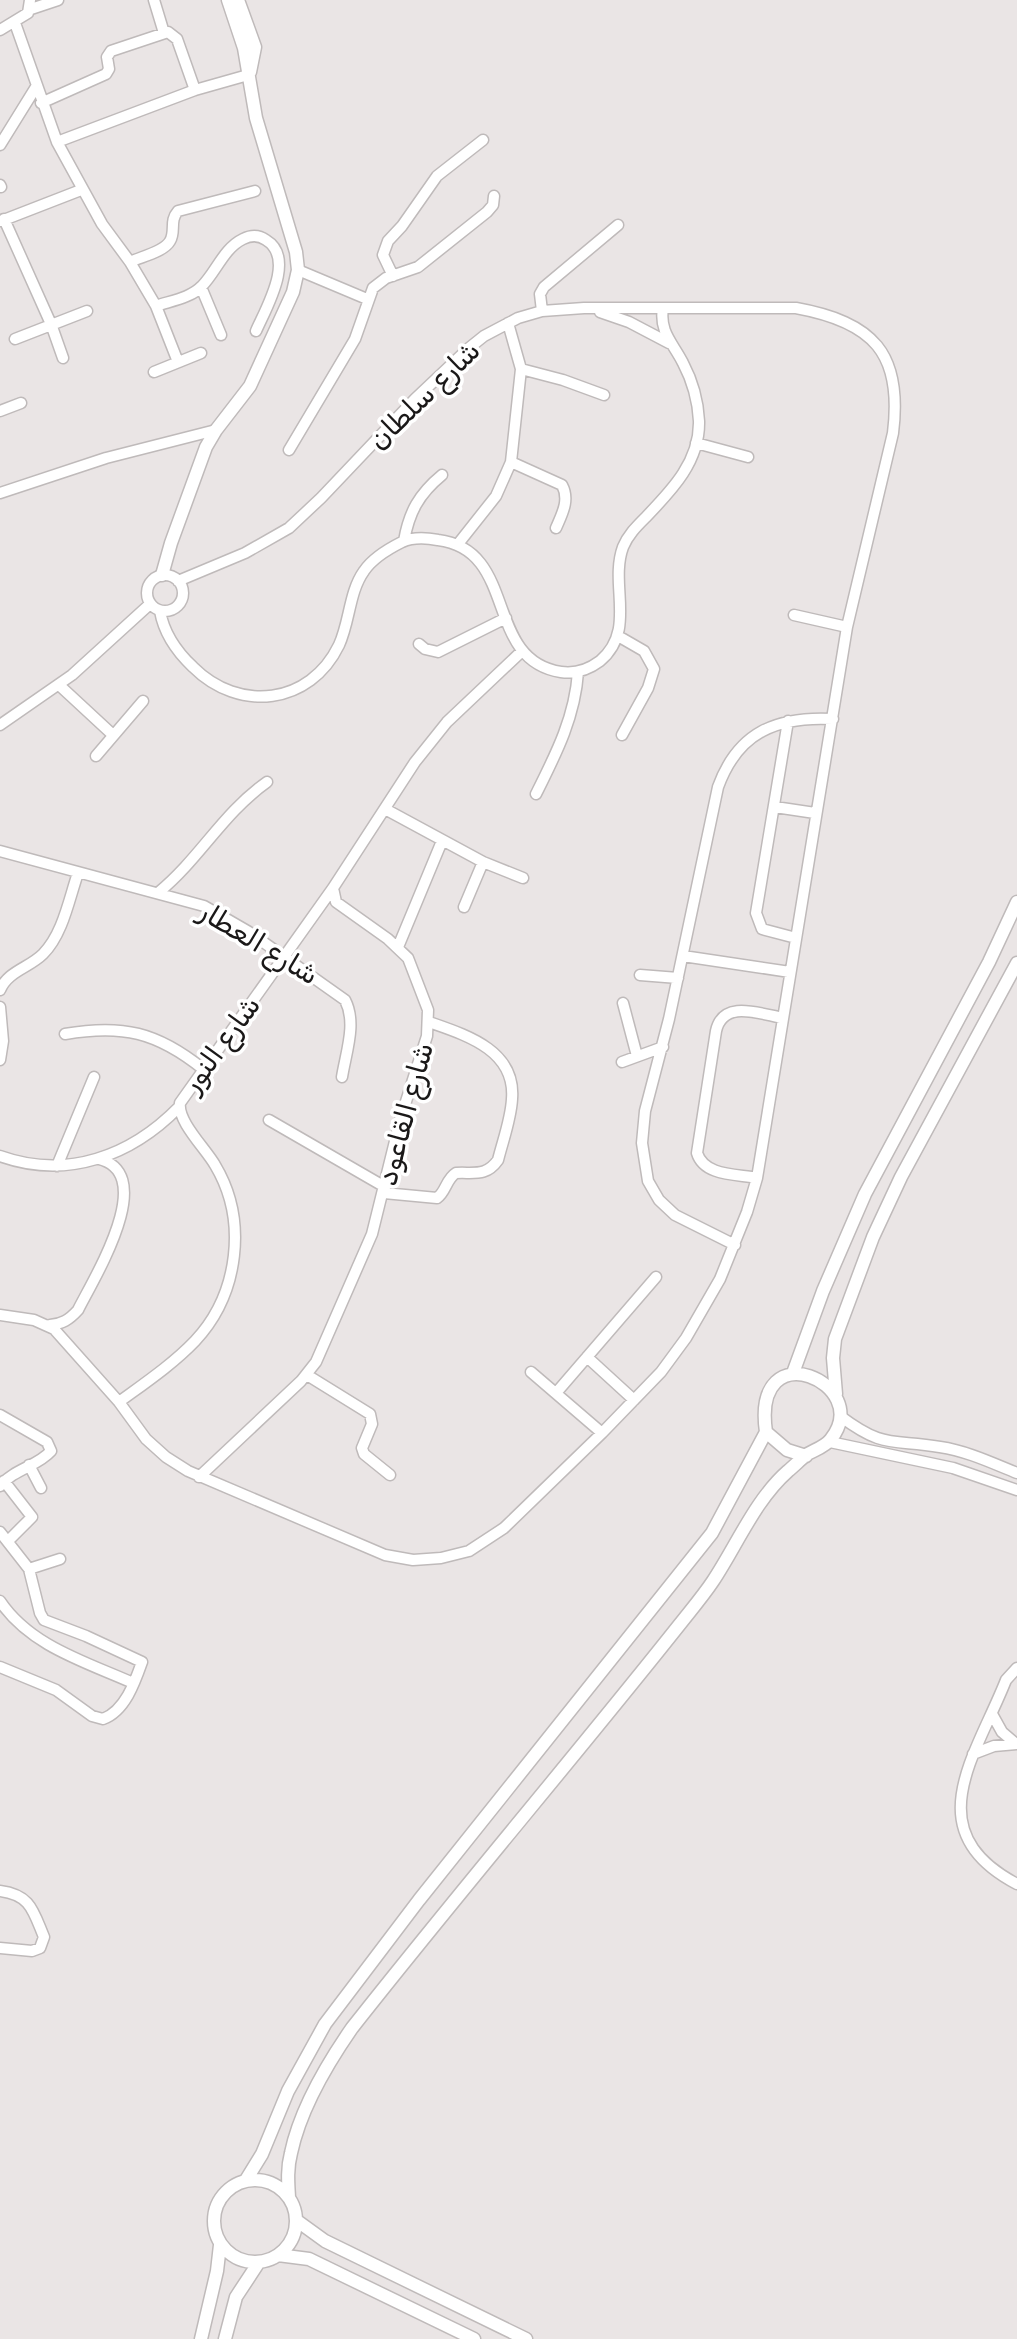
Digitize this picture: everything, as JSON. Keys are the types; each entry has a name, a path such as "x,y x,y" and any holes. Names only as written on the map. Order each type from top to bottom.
{"street":[{"path":"0,30 15,23 30,4 58,0"},
{"path":"154,0 164,33"},
{"path":"162,575 178,581 182,587 182,600 173,610 160,611 150,604 146,592 148,586 162,575 203,456 216,430 250,386 293,292 298,270 296,252 256,118 242,39 228,0"},
{"path":"238,0 255,47 248,75"},
{"path":"15,23 57,142 81,190 156,306 178,362"},
{"path":"41,103 106,74 109,69 107,57 111,51 164,33 175,35 195,90"},
{"path":"57,142 195,90 248,75"},
{"path":"0,145 36,87"},
{"path":"393,276 383,255 388,241 442,170 483,140"},
{"path":"63,358 51,324 2,220 81,190"},
{"path":"130,262 167,246 171,238 172,219 178,211 255,191"},
{"path":"289,450 355,339 367,299 380,281 411,271 425,262 487,212 493,205 494,196"},
{"path":"542,311 540,294 544,287 618,225"},
{"path":"156,306 201,287 228,252 244,238 263,237 273,244 279,258 279,274 256,331"},
{"path":"298,270 367,299"},
{"path":"201,287 221,335"},
{"path":"584,308 629,322 671,344"},
{"name":"شارع سلطان","path":"178,581 245,553 289,528 434,380 484,336 508,323 542,311 584,308 796,308 822,312 857,328 876,342 890,368 896,401 893,433 847,627"},
{"path":"160,611 162,625 179,654 208,679 246,696 260,698 284,693 298,688 328,664 346,628 364,570 404,541 425,538 458,544 471,552 484,567 521,652 542,666 566,673 589,668 606,655 618,636 622,550 632,531 679,481 696,443 699,422 696,398 683,364 662,327 663,308"},
{"path":"15,339 87,311"},
{"path":"458,544 496,496 511,462 521,369 508,323"},
{"path":"154,372 201,353"},
{"path":"521,369 604,395"},
{"path":"0,411 21,403"},
{"path":"0,493 106,458 216,430"},
{"path":"696,443 748,457"},
{"path":"511,462 562,485 567,496 556,528"},
{"path":"404,541 409,514 418,499 442,475"},
{"path":"0,725 59,685 150,604"},
{"path":"50,1325 156,1448 176,1464 199,1477 372,1550 399,1558 427,1560 469,1551 493,1537 602,1433 661,1372 686,1338 720,1279 757,1178 847,627 794,615"},
{"path":"419,644 438,652 506,618"},
{"path":"618,636 644,651 654,669 648,688 622,735"},
{"path":"333,888 415,762 447,722 521,652"},
{"path":"536,794 568,728 577,694 578,672"},
{"path":"59,685 113,735"},
{"path":"96,756 143,701"},
{"path":"0,715 23,709"},
{"path":"735,1245 675,1215 659,1200 648,1181 642,1143 643,1127 723,774 749,740 774,725 788,721 833,719"},
{"path":"788,721 756,919 767,932 796,938"},
{"path":"159,892 189,865 226,816 267,782"},
{"path":"775,807 815,813"},
{"path":"385,809 483,862 523,878"},
{"path":"398,947 442,841"},
{"name":"شارع العطار","path":"0,851 159,892 214,911 334,989 350,1010 351,1022 342,1077"},
{"path":"464,907 483,862"},
{"path":"0,990 6,979 35,961 53,942 78,873"},
{"name":"شارع القاعود","path":"199,1477 307,1375 372,1234 401,1117 427,1036 429,1022 424,999 408,958 398,947 336,902 333,888"},
{"name":"شارع النور","path":"119,1402 196,1340 220,1305 233,1266 235,1224 224,1184 179,1107 183,1095 333,888"},
{"path":"793,1373 823,1291 865,1194 989,962 1017,902"},
{"path":"683,956 790,972"},
{"path":"278,2255 293,2236 296,2220 289,2197 288,2174 294,2141 309,2103 352,2028 712,1582 775,1482 806,1456 830,1442 839,1427 833,1358 835,1339 869,1247 901,1177 1017,963"},
{"path":"640,975 678,978"},
{"path":"623,1003 637,1056"},
{"path":"0,1007 3,1041 0,1060"},
{"path":"757,1178 709,1169 699,1160 697,1153 716,1031 721,1018 733,1011 783,1018"},
{"path":"269,1120 384,1190 437,1198 456,1173 483,1173 493,1168 498,1160 512,1101 512,1088 503,1063 481,1043 429,1022"},
{"path":"65,1034 94,1029 124,1030 153,1037 180,1050 203,1069"},
{"path":"622,1062 663,1047"},
{"path":"57,1166 94,1077"},
{"path":"0,1156 34,1165 57,1166 99,1159 143,1139 179,1107"},
{"path":"0,1315 50,1325 61,1324 78,1310 119,1220 125,1189 118,1169 99,1159"},
{"path":"556,1393 656,1277"},
{"path":"587,1357 634,1400"},
{"path":"531,1372 602,1433"},
{"path":"201,2339 220,2245 213,2221 216,2205 225,2192 246,2180 262,2154 288,2091 320,2031 419,1900 712,1533 766,1432 764,1413 769,1392 777,1381 793,1373 817,1379 836,1394"},
{"path":"307,1375 370,1414 372,1424 362,1448 364,1454 390,1475"},
{"path":"0,1415 51,1446 49,1456 2,1483 32,1517 8,1541"},
{"path":"840,1416 861,1432 886,1443 939,1447 970,1454 1017,1473"},
{"path":"766,1432 787,1450 806,1456"},
{"path":"830,1442 953,1468 1017,1490"},
{"path":"29,1465 41,1488"},
{"path":"0,1532 29,1569 41,1617 140,1659 141,1663 133,1683 114,1713 103,1719 67,1696 0,1667"},
{"path":"712,1533 733,1549"},
{"path":"29,1569 60,1559"},
{"path":"1,1604 37,1639 133,1683"},
{"path":"1017,1668 1006,1680 973,1754 961,1787 960,1809 965,1831 980,1859 1017,1884"},
{"path":"992,1714 1002,1732 1017,1744"},
{"path":"973,1754 994,1746 1017,1744"},
{"path":"0,1891 14,1893 27,1901 44,1937 40,1948 32,1951 0,1948"},
{"path":"419,1900 438,1921"},
{"path":"246,2180 270,2182 289,2197"},
{"path":"296,2220 325,2241 526,2339"},
{"path":"220,2245 237,2259 259,2262 278,2255 305,2258 474,2339"},
{"path":"225,2339 236,2297 259,2262"},
{"path":"375,2290 384,2270"}]}
